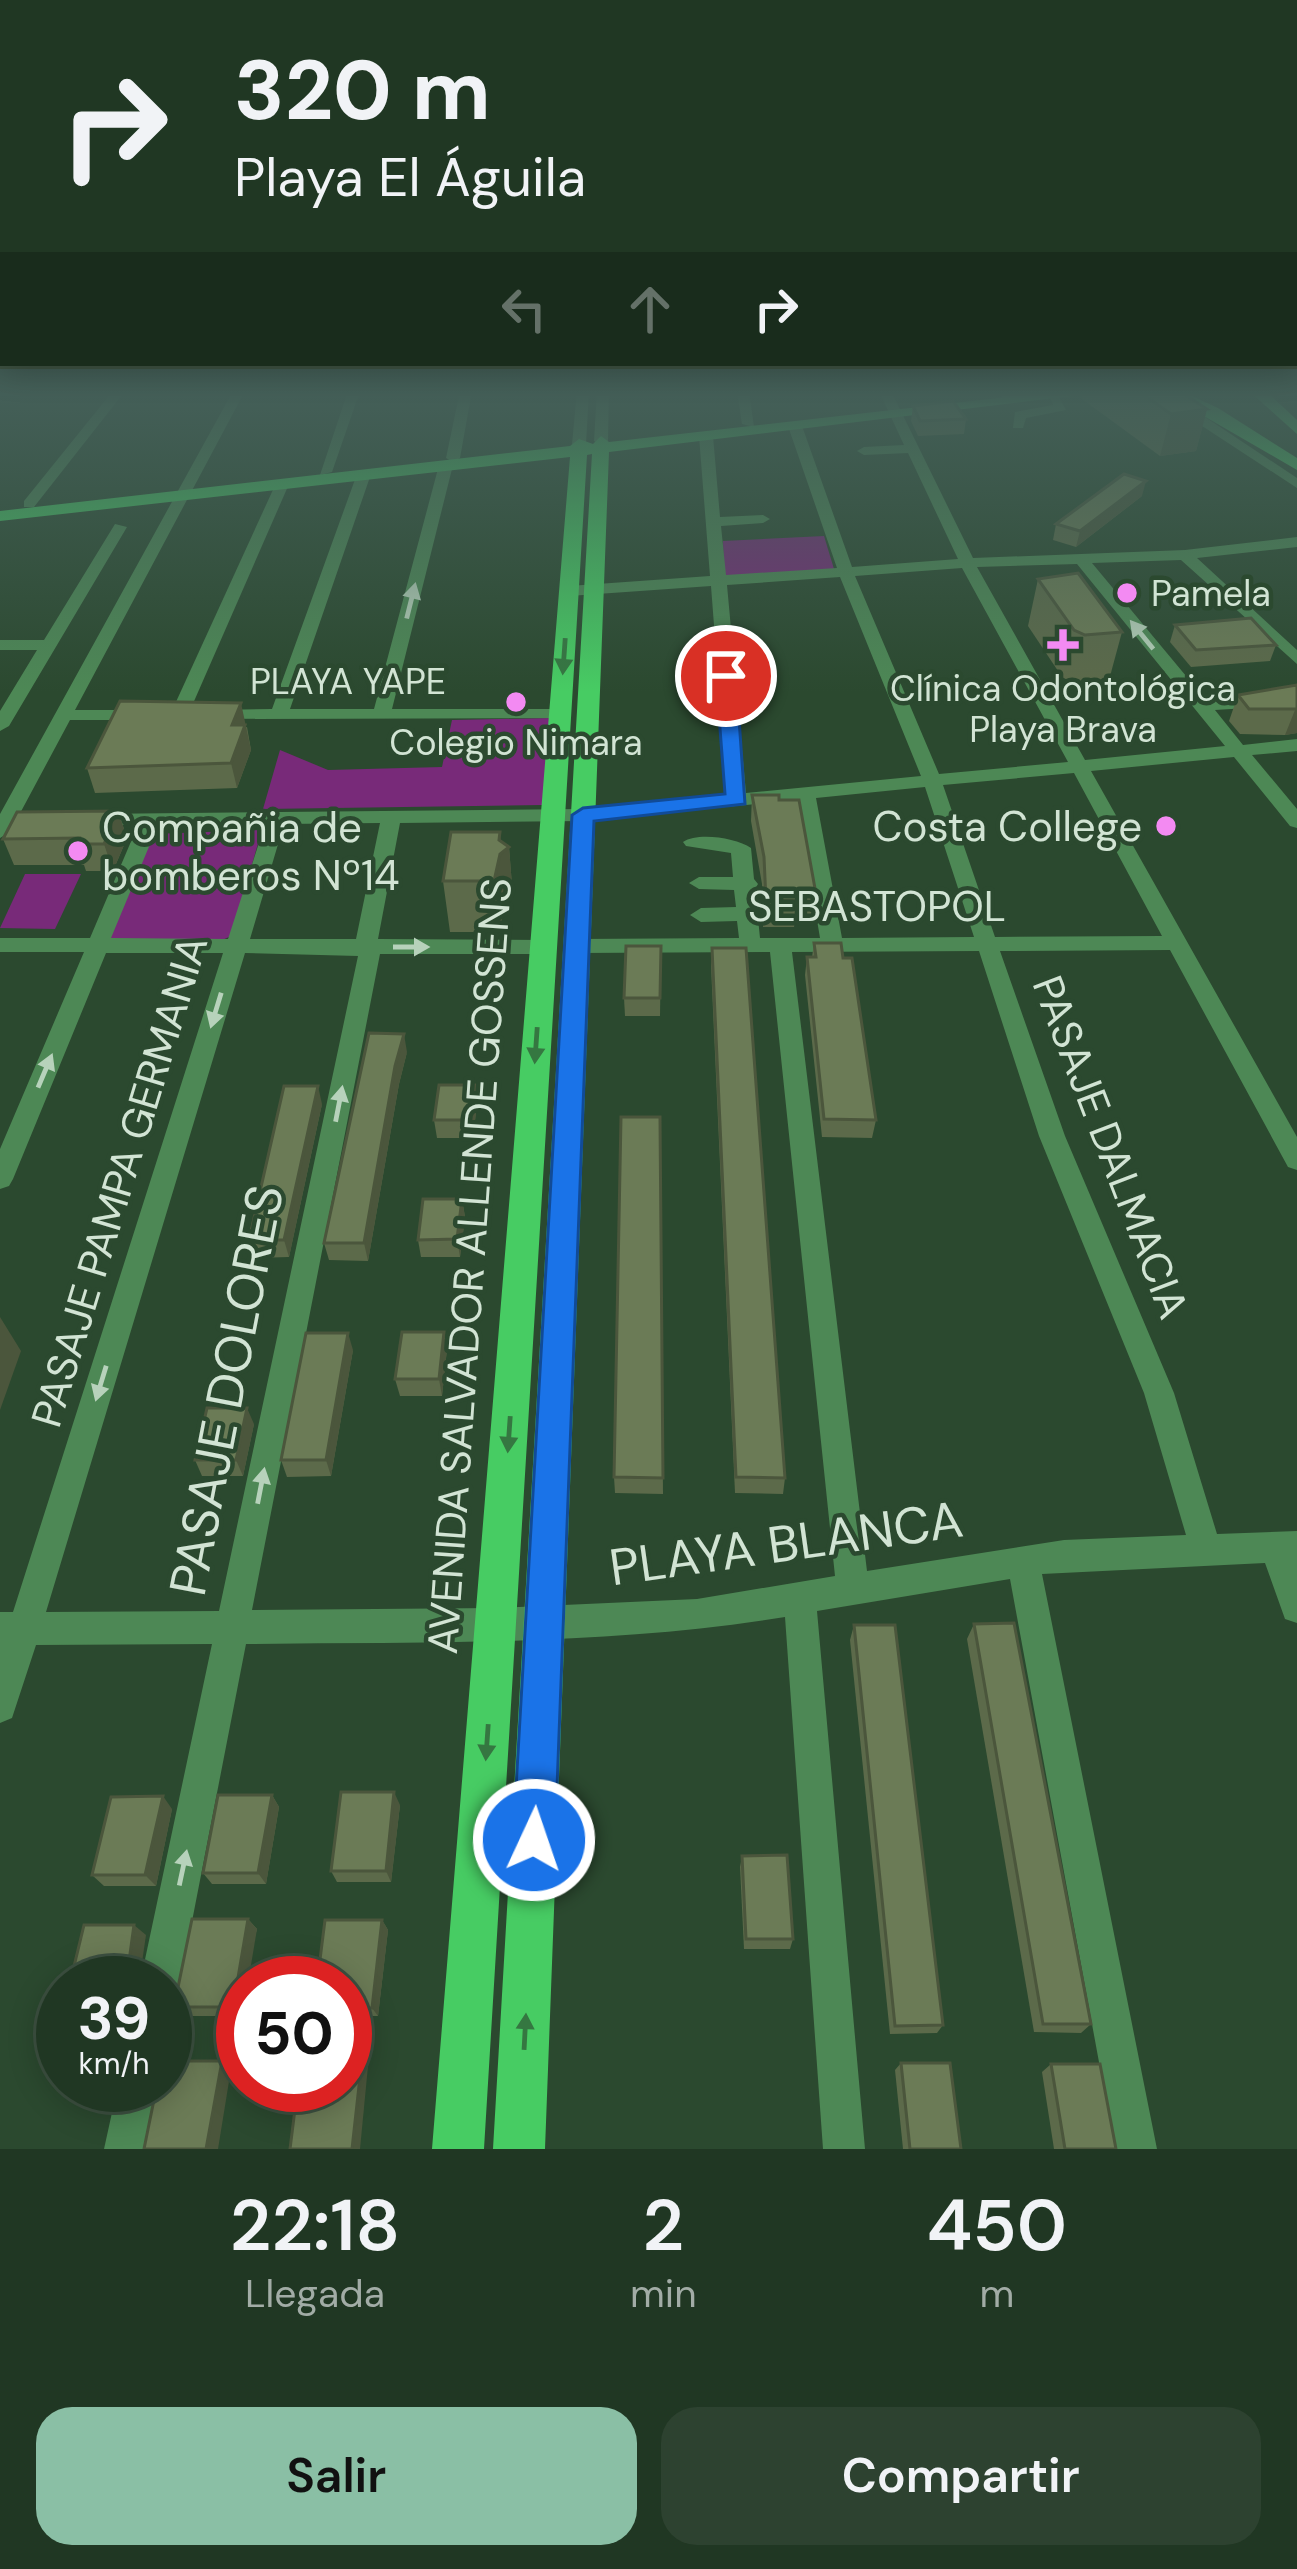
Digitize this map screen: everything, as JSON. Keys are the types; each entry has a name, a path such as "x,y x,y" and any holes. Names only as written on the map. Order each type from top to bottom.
{"main road":[{"path":"0,512 29,505 182,491"},
{"path":"0,512 182,491"},
{"name":"AVENIDA SALVADOR ALLENDE GOSSENS","path":"458,2149 543,947 568,815 587,491"},
{"name":"AVENIDA SALVADOR ALLENDE GOSSENS","path":"520,2149 577,946 560,714 581,590"}],"street":[{"path":"29,505 40,491"},
{"path":"8,824 185,491"},
{"path":"178,715 279,491"},
{"path":"279,714 358,491"},
{"path":"382,714 441,491"},
{"path":"711,491 737,800"},
{"name":"PASAJE DALMACIA","path":"818,491 932,781 1052,1136 1159,1394 1205,1547"},
{"path":"933,491 968,563 1296,1156"},
{"path":"713,522 763,519"},
{"path":"0,726 121,527"},
{"path":"581,590 968,563 1185,555 1297,542"},
{"path":"1185,555 1297,659"},
{"path":"1081,559 1297,822"},
{"path":"0,645 49,645"},
{"path":"1199,706 1297,700"},
{"name":"PLAYA YAPE","path":"64,715 560,714"},
{"path":"66,821 568,815 1297,745"},
{"path":"805,793 832,945"},
{"name":"PASAJE DOLORES","path":"166,1956 391,817"},
{"name":"PASAJE PAMPA GERMANIA","path":"0,1706 12,1628 276,818"},
{"path":"0,1179 150,820"},
{"path":"693,842 741,848 748,884 750,945"},
{"path":"699,883 748,884"},
{"path":"701,915 749,914"},
{"name":"SEBASTOPOL","path":"577,946 1177,943"},
{"path":"0,945 543,947"},
{"path":"780,945 853,1592"},
{"path":"1286,1546 1297,1607"},
{"name":"PLAYA BLANCA","path":"12,1628 545,1624 717,1613 1023,1560 1286,1546"},
{"path":"1023,1560 1136,2149"},
{"path":"800,1601 844,2149"},
{"path":"125,2149 133,2112"}],"shaded area":[{"path":"824,536 834,569 724,577 723,541"},
{"path":"552,718 542,805 263,809 280,750 328,770 442,767 452,720"},
{"path":"262,830 231,936 218,942 113,942 107,937 151,834"},
{"path":"25,874 81,874 55,929 0,928"}],"building":[{"path":"1100,491 1132,491 1080,531 1056,524"},
{"path":"1078,573 1122,632 1085,635 1074,630 1038,579"},
{"path":"1251,618 1276,645 1196,650 1175,625"},
{"path":"1297,685 1297,709 1249,709 1238,695"},
{"path":"120,701 241,703 232,725 245,725 231,763 87,768"},
{"path":"752,795 799,800 816,894 766,901 764,857"},
{"path":"118,811 104,844 76,844 79,838 3,839 17,812"},
{"path":"451,832 500,832 499,840 509,847 500,854 494,881 443,881"},
{"path":"814,943 841,943 843,958 852,958 876,1120 824,1119 807,957 816,957"},
{"path":"626,946 661,946 660,998 624,998"},
{"path":"712,948 746,948 785,1478 736,1477"},
{"path":"369,1033 404,1034 364,1243 324,1243"},
{"path":"439,1085 475,1085 471,1120 434,1120"},
{"path":"284,1086 318,1086 284,1240 249,1240"},
{"path":"621,1117 660,1117 663,1478 614,1477"},
{"path":"423,1199 462,1199 457,1239 418,1240"},
{"path":"402,1332 444,1332 439,1379 395,1379"},
{"path":"306,1333 348,1333 326,1460 281,1460"},
{"path":"207,1408 247,1408 236,1460 195,1460"},
{"path":"1014,1623 1091,2024 1043,2024 974,1624"},
{"path":"854,1625 895,1625 943,2025 895,2026"},
{"path":"341,1792 394,1792 386,1871 331,1871"},
{"path":"218,1795 272,1795 258,1873 203,1873"},
{"path":"163,1796 145,1875 92,1875 111,1797"},
{"path":"787,1855 793,1939 746,1939 742,1856"},
{"path":"192,1919 248,1919 242,1956 216,1956 216,2007 192,2007 192,1956 184,1956"},
{"path":"325,1920 382,1920 372,2008 372,1956 320,1956"},
{"path":"84,1925 134,1925 130,1956 77,1956"},
{"path":"192,2061 216,2061 216,2094 206,2149 144,2149 152,2112 192,2112"},
{"path":"901,2063 950,2063 961,2149 910,2149"},
{"path":"1051,2064 1100,2064 1116,2149 1065,2149"},
{"path":"295,2112 356,2112 352,2149 290,2149"}],"place":[{"name":"Pamela","path":"1127,593"},
{"name":"Clínica Odontológica Playa Brava","path":"1063,645"},
{"name":"Colegio Nimara","path":"516,702"},
{"name":"Costa College","path":"1166,826"},
{"name":"Compañia de bomberos Nº14","path":"78,851"}],"route":[{"path":"534,1840 583,815 737,800 726,676"}]}
